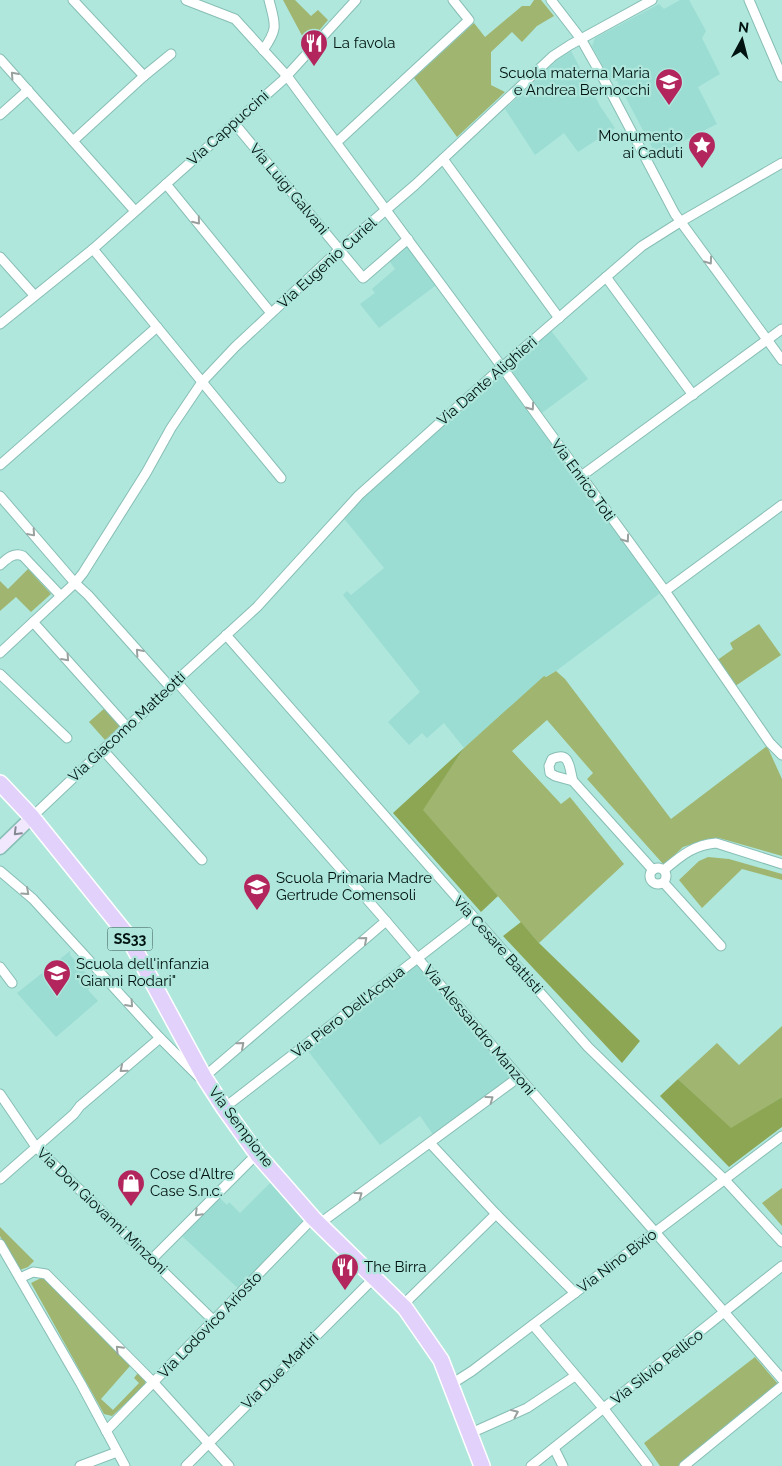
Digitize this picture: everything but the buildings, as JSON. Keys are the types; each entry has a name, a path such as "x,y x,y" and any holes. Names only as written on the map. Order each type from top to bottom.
{"main road":[{"name":"Via Sempione","path":"0,783 32,817 127,935 208,1083 257,1154 316,1221 405,1308 441,1360 482,1466"}],"street":[{"path":"72,0 144,76"},
{"path":"186,0 235,19 287,76 502,367"},
{"path":"263,50 274,34 275,25 268,0"},
{"name":"Via Cappuccini","path":"0,324 93,249 287,76 356,0"},
{"path":"337,142 469,20 453,0"},
{"path":"551,0 581,39 680,222 782,360"},
{"path":"632,0 637,8"},
{"name":"Via Eugenio Curiel","path":"0,653 75,583 146,473 171,428 202,382 235,347 339,250 443,159 553,56 652,0"},
{"path":"749,0 782,77"},
{"path":"73,141 171,54"},
{"path":"0,59 135,211"},
{"path":"0,115 28,90"},
{"name":"Via Luigi Galvani","path":"234,123 363,278 408,239"},
{"path":"443,159 559,318"},
{"name":"Via Dante Alighieri","path":"225,637 256,607 359,495 502,367 642,246 782,163"},
{"path":"166,184 271,313"},
{"path":"93,249 281,478"},
{"path":"0,257 34,295"},
{"path":"606,278 692,395"},
{"path":"0,465 157,327"},
{"path":"580,477 782,329"},
{"name":"Via Enrico Toti","path":"502,367 664,591 770,743 782,755"},
{"name":"Via Alessandro Manzoni","path":"2,501 75,583 174,684 418,957 519,1077 656,1232 782,1379"},
{"path":"664,591 782,505"},
{"path":"0,565 12,556 19,554 60,596"},
{"path":"33,622 127,727"},
{"name":"Via Giacomo Matteotti","path":"32,817 225,637"},
{"name":"Via Cesare Battisti","path":"225,637 588,1046 725,1180 782,1242"},
{"path":"0,674 67,738"},
{"path":"103,750 202,860"},
{"path":"573,781 653,870"},
{"path":"0,848 32,817"},
{"path":"664,870 685,852 706,844 716,843 782,864"},
{"path":"659,868 664,870 667,878 664,882 659,884 652,881 650,876 653,870 659,868"},
{"path":"0,872 33,898 160,1038 208,1083 386,921"},
{"path":"664,882 721,946"},
{"name":"Via Piero Dell'Acqua","path":"224,1108 472,916"},
{"path":"0,967 12,983"},
{"path":"0,1179 74,1114 80,1106 160,1038"},
{"name":"Via Lodovico Ariosto","path":"106,1431 214,1320 316,1221 430,1143 519,1077"},
{"name":"Via Don Giovanni Minzoni","path":"0,1094 36,1146 214,1320"},
{"name":"Via Nino Bixio","path":"450,1384 472,1371 782,1136"},
{"path":"430,1143 496,1214 575,1293"},
{"path":"152,1259 257,1154"},
{"path":"405,1308 410,1299 496,1214"},
{"path":"0,1244 126,1466"},
{"name":"Via Silvio Pellico","path":"531,1466 782,1266"},
{"path":"20,1278 33,1272 46,1274 154,1383 229,1466"},
{"name":"Via Due Martiri","path":"186,1466 374,1277"},
{"path":"532,1325 604,1408 648,1466"},
{"path":"470,1433 526,1408 575,1376"},
{"path":"684,1466 782,1386"},
{"path":"554,1448 563,1466"},
{"path":"80,1466 117,1452"}],"shaded area":[{"path":"680,0 689,0 706,31 702,38 720,74 698,87 717,124 656,155 617,81 610,79 592,46 595,38 659,4 664,9"},
{"path":"571,51 600,106 615,128 578,152 564,133 535,155 505,109 558,59"},
{"path":"408,241 439,283 379,328 360,304 375,293 372,289 395,269 388,259"},
{"path":"549,328 588,379 539,415 504,367"},
{"path":"502,370 663,591 556,671 545,677 464,748 444,723 427,738 422,733 409,745 388,722 420,692 343,595 347,591 351,595 384,568 342,516"},
{"name":"Scuola dell'infanzia \"Gianni Rodari\"","path":"70,951 70,955 90,978 96,981 88,990 98,1001 56,1037 17,993"},
{"path":"417,960 516,1077 436,1139 420,1116 380,1145 305,1047"},
{"path":"275,1178 316,1220 243,1293 182,1236 219,1197 227,1205 229,1202 240,1213"}],"green space":[{"path":"283,0 295,0 311,16 318,10 328,20 307,45"},
{"path":"534,0 541,0 554,16 537,26 522,42 512,32 491,52 491,85 505,92 457,137 414,78 474,23 485,37 522,6 530,6"},
{"path":"28,569 51,594 31,612 16,597 0,611 0,581 8,589"},
{"path":"759,624 781,655 734,687 716,661 733,649 730,643"},
{"path":"556,671 565,679 671,819 767,746 782,779 782,856 719,838 704,840 683,847 664,865 587,779 593,773 547,720 512,751 561,804 570,797 624,864 539,943 422,810 464,748 544,676 546,677"},
{"path":"106,707 121,725 105,740 89,722"},
{"path":"464,748 423,810 498,896 481,912 393,813"},
{"path":"708,857 729,859 782,874 782,880 742,869 702,908 679,880 699,861"},
{"path":"521,922 539,943 640,1041 622,1063 503,936"},
{"path":"782,1026 782,1097 731,1129 678,1079 717,1043 739,1065"},
{"path":"678,1079 731,1128 782,1097 782,1127 729,1167 660,1096"},
{"path":"782,1188 782,1226 762,1203"},
{"path":"0,1227 34,1261 28,1267 20,1270 0,1236"},
{"path":"45,1276 130,1366 101,1399 113,1410 139,1383 134,1378 138,1373 145,1379 145,1385 112,1416 104,1414 31,1283"},
{"path":"755,1357 778,1384 678,1466 660,1466 644,1443"}],"place":[{"name":"La favola","path":"314,67"},
{"name":"Scuola materna Maria e Andrea Bernocchi","path":"669,106"},
{"name":"Monumento ai Caduti","path":"702,169"},
{"name":"Scuola Primaria Madre Gertrude Comensoli","path":"257,911"},
{"name":"Scuola dell'infanzia \"Gianni Rodari\"","path":"57,997"},
{"name":"Cose d'Altre Case S.n.c.","path":"131,1207"},
{"name":"The Birra","path":"345,1291"}]}
